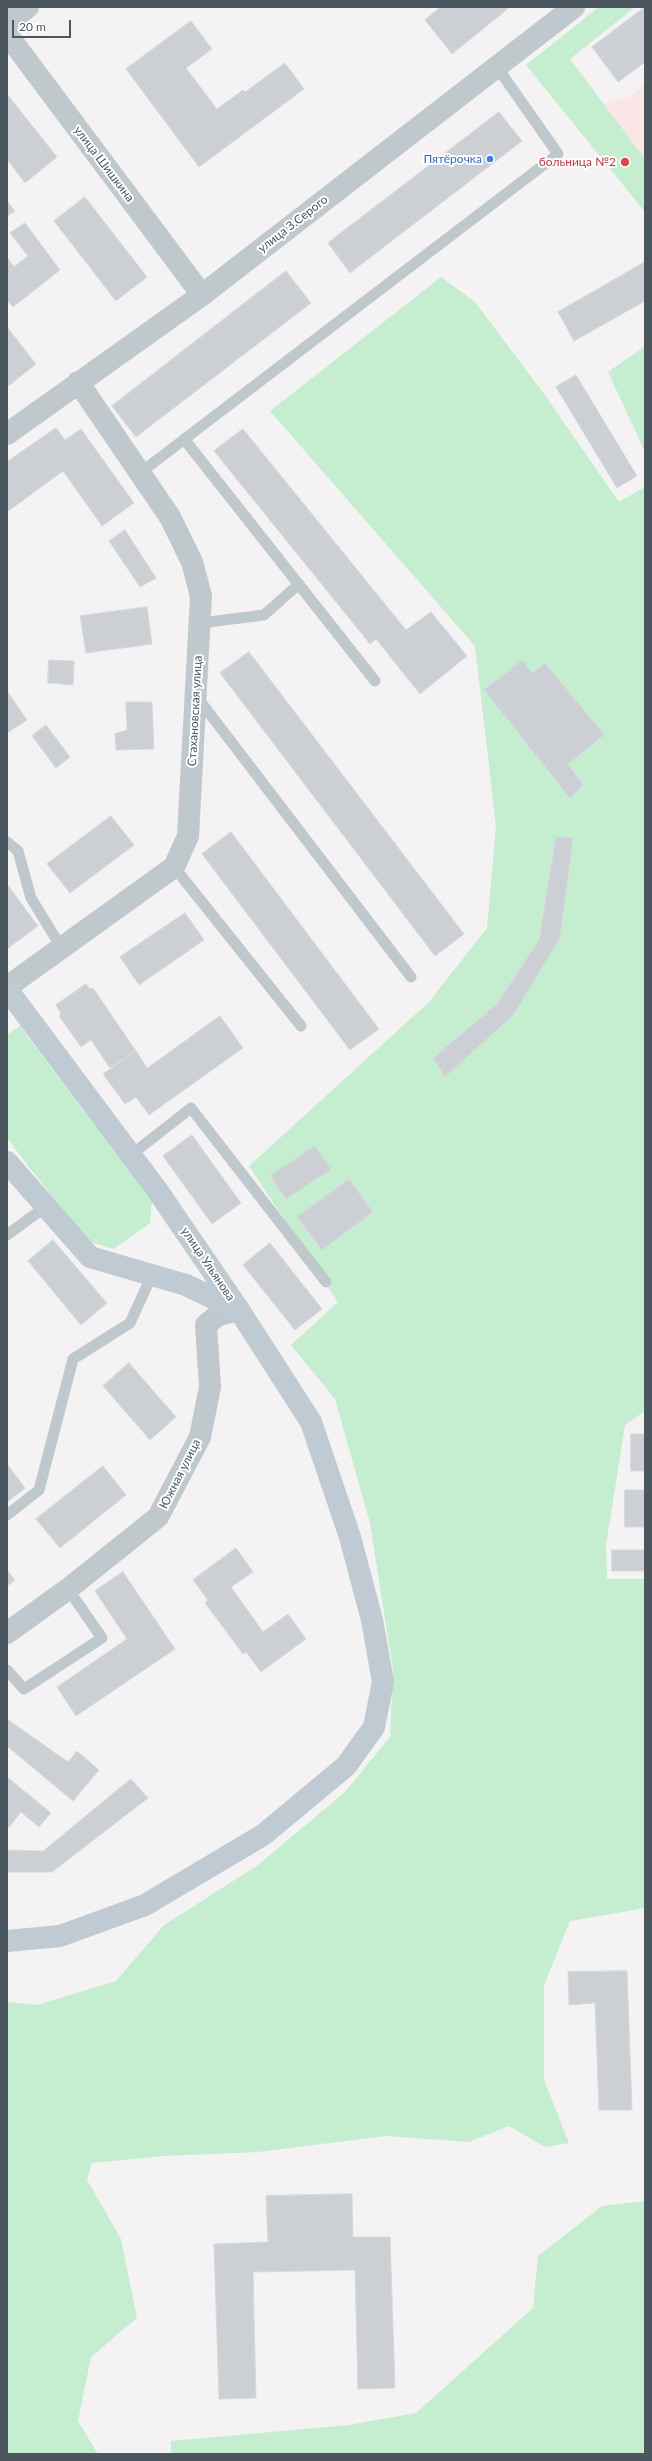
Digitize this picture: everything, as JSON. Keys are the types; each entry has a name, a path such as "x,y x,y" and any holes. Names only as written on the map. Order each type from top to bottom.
{"street":[{"path":"7,22 28,7"},
{"name":"улица З.Серого","path":"7,434 202,295 574,7"},
{"name":"улица Шишкина","path":"7,34 202,295"},
{"name":"Стахановская улица","path":"78,382 170,517 192,562 201,596 188,836 174,867"},
{"path":"7,988 61,947 174,867"},
{"name":"улица Ульянова","path":"7,988 131,1155 239,1310"},
{"name":"улица Ульянова","path":"7,1162 90,1257 186,1285 239,1310"},
{"path":"7,1941 60,1936 145,1905 263,1835 346,1766 374,1728 383,1682 372,1620 350,1537 311,1422 239,1310"},
{"name":"Южная улица","path":"7,1633 68,1589 158,1517 200,1437 210,1387 206,1325 218,1315 239,1310"}],"lane":[{"path":"140,473 558,154 497,67"},
{"path":"184,439 375,681"},
{"path":"200,623 264,615 299,584"},
{"path":"195,695 411,977"},
{"path":"7,842 18,851 31,898 61,947"},
{"path":"174,867 301,1026"},
{"path":"131,1155 191,1108 326,1282"},
{"path":"7,1235 45,1207"},
{"path":"7,1515 39,1490 73,1359 130,1323 152,1275"},
{"path":"7,1670 24,1690 102,1638 68,1589"}],"shaded area":[{"name":"больница №2","path":"645,84 645,211 567,114 629,97"}],"green space":[{"path":"599,7 635,7 570,59 645,159 645,212 526,65"},
{"path":"441,277 475,302 544,394 619,502 645,487 645,1411 625,1425 606,1545 607,1579 645,1579 645,1908 570,1921 544,1985 544,2080 569,2143 545,2147 509,2126 469,2142 386,2136 258,2152 164,2156 92,2163 87,2180 121,2239 137,2318 91,2357 78,2421 98,2454 7,2454 7,2002 37,2005 116,1981 163,1926 258,1865 345,1792 390,1737 393,1670 370,1523 335,1399 291,1345 338,1302 249,1166 429,1002 487,928 496,826 475,646 270,411","holes":["522,660 532,673 603,735 568,764 583,785 570,798 484,690","556,837 573,838 560,938 445,1076 433,1058 497,1004 539,940","315,1146 331,1169 286,1199 270,1177","349,1179 373,1212 297,1217"]},
{"path":"645,346 645,452 608,372"},
{"path":"20,1026 152,1201 150,1223 114,1249 86,1241 7,1138 7,1035"},
{"path":"645,2201 645,2454 171,2454 171,2441 349,2425 416,2413 533,2308 538,2256 602,2206"}],"building":[{"path":"441,7 510,7 452,54 425,20"},
{"path":"645,7 645,62 618,82 592,47"},
{"path":"191,21 212,49 186,68 217,109 243,90 245,92 285,63 304,89 199,167 126,69"},
{"path":"7,94 57,157 25,183 7,159"},
{"path":"499,112 522,141 350,273 328,243"},
{"path":"85,197 147,277 116,301 54,221"},
{"path":"7,201 15,211 7,216"},
{"path":"25,223 60,270 13,307 7,300 7,257 14,267 28,256 10,233"},
{"path":"645,262 645,301 574,341 558,312"},
{"path":"286,271 311,303 136,437 112,406"},
{"path":"7,327 36,364 7,387"},
{"path":"576,375 637,476 617,488 556,387"},
{"path":"56,428 65,440 81,429 134,503 102,526 63,471 7,512 7,462"},
{"path":"243,429 406,630 431,612 467,656 420,694 376,639 370,644 214,451"},
{"path":"125,530 156,578 140,587 109,541"},
{"path":"147,607 152,644 86,653 80,616"},
{"path":"249,652 464,934 435,956 220,673"},
{"path":"49,660 74,661 73,685 48,683"},
{"path":"522,660 532,673 545,663 604,735 568,764 583,785 570,798 484,690"},
{"path":"7,691 27,720 7,733"},
{"path":"126,702 152,702 154,749 116,750 115,734 127,730"},
{"path":"46,725 70,757 56,768 32,736"},
{"path":"111,816 134,845 70,893 47,864"},
{"path":"231,832 379,1029 350,1050 202,854"},
{"path":"556,837 573,838 560,938 513,1015 445,1077 433,1058 497,1004 539,940"},
{"path":"7,884 38,926 7,949"},
{"path":"185,913 204,940 139,985 120,957"},
{"path":"86,984 90,989 93,988 136,1051 110,1068 91,1040 81,1047 59,1016 61,1014 56,1005"},
{"path":"220,1016 243,1048 149,1115 136,1097 125,1104 103,1074 136,1051 147,1068"},
{"path":"192,1135 241,1203 212,1224 163,1156"},
{"path":"315,1146 331,1169 286,1199 270,1176"},
{"path":"349,1179 373,1212 322,1250 297,1217"},
{"path":"53,1240 107,1303 81,1325 28,1261"},
{"path":"270,1243 322,1309 295,1330 243,1265"},
{"path":"129,1363 176,1417 150,1440 103,1386"},
{"path":"631,1434 645,1434 645,1471 631,1471"},
{"path":"7,1464 25,1488 7,1502"},
{"path":"103,1466 126,1495 60,1548 36,1519"},
{"path":"625,1490 645,1490 645,1527 625,1527"},
{"path":"236,1548 253,1572 231,1587 263,1632 288,1614 306,1639 261,1672 246,1652 243,1654 205,1603 208,1600 193,1580"},
{"path":"612,1550 645,1550 645,1571 612,1571"},
{"path":"7,1570 15,1580 7,1586"},
{"path":"123,1572 175,1649 76,1716 57,1687 127,1639 95,1591"},
{"path":"7,1719 68,1762 77,1751 99,1770 73,1801 7,1746"},
{"path":"7,1777 51,1813 39,1827 21,1812 9,1827 7,1826"},
{"path":"131,1779 148,1798 52,1872 7,1872 7,1850 43,1851"},
{"path":"627,1971 632,2110 599,2110 595,2003 569,2005 568,1972"},
{"path":"352,2194 353,2237 390,2237 395,2388 358,2389 355,2270 253,2272 256,2398 219,2399 214,2244 268,2242 266,2196"}],"place":[{"name":"Пятёрочка","path":"490,159"},
{"name":"больница №2","path":"625,162"}]}
